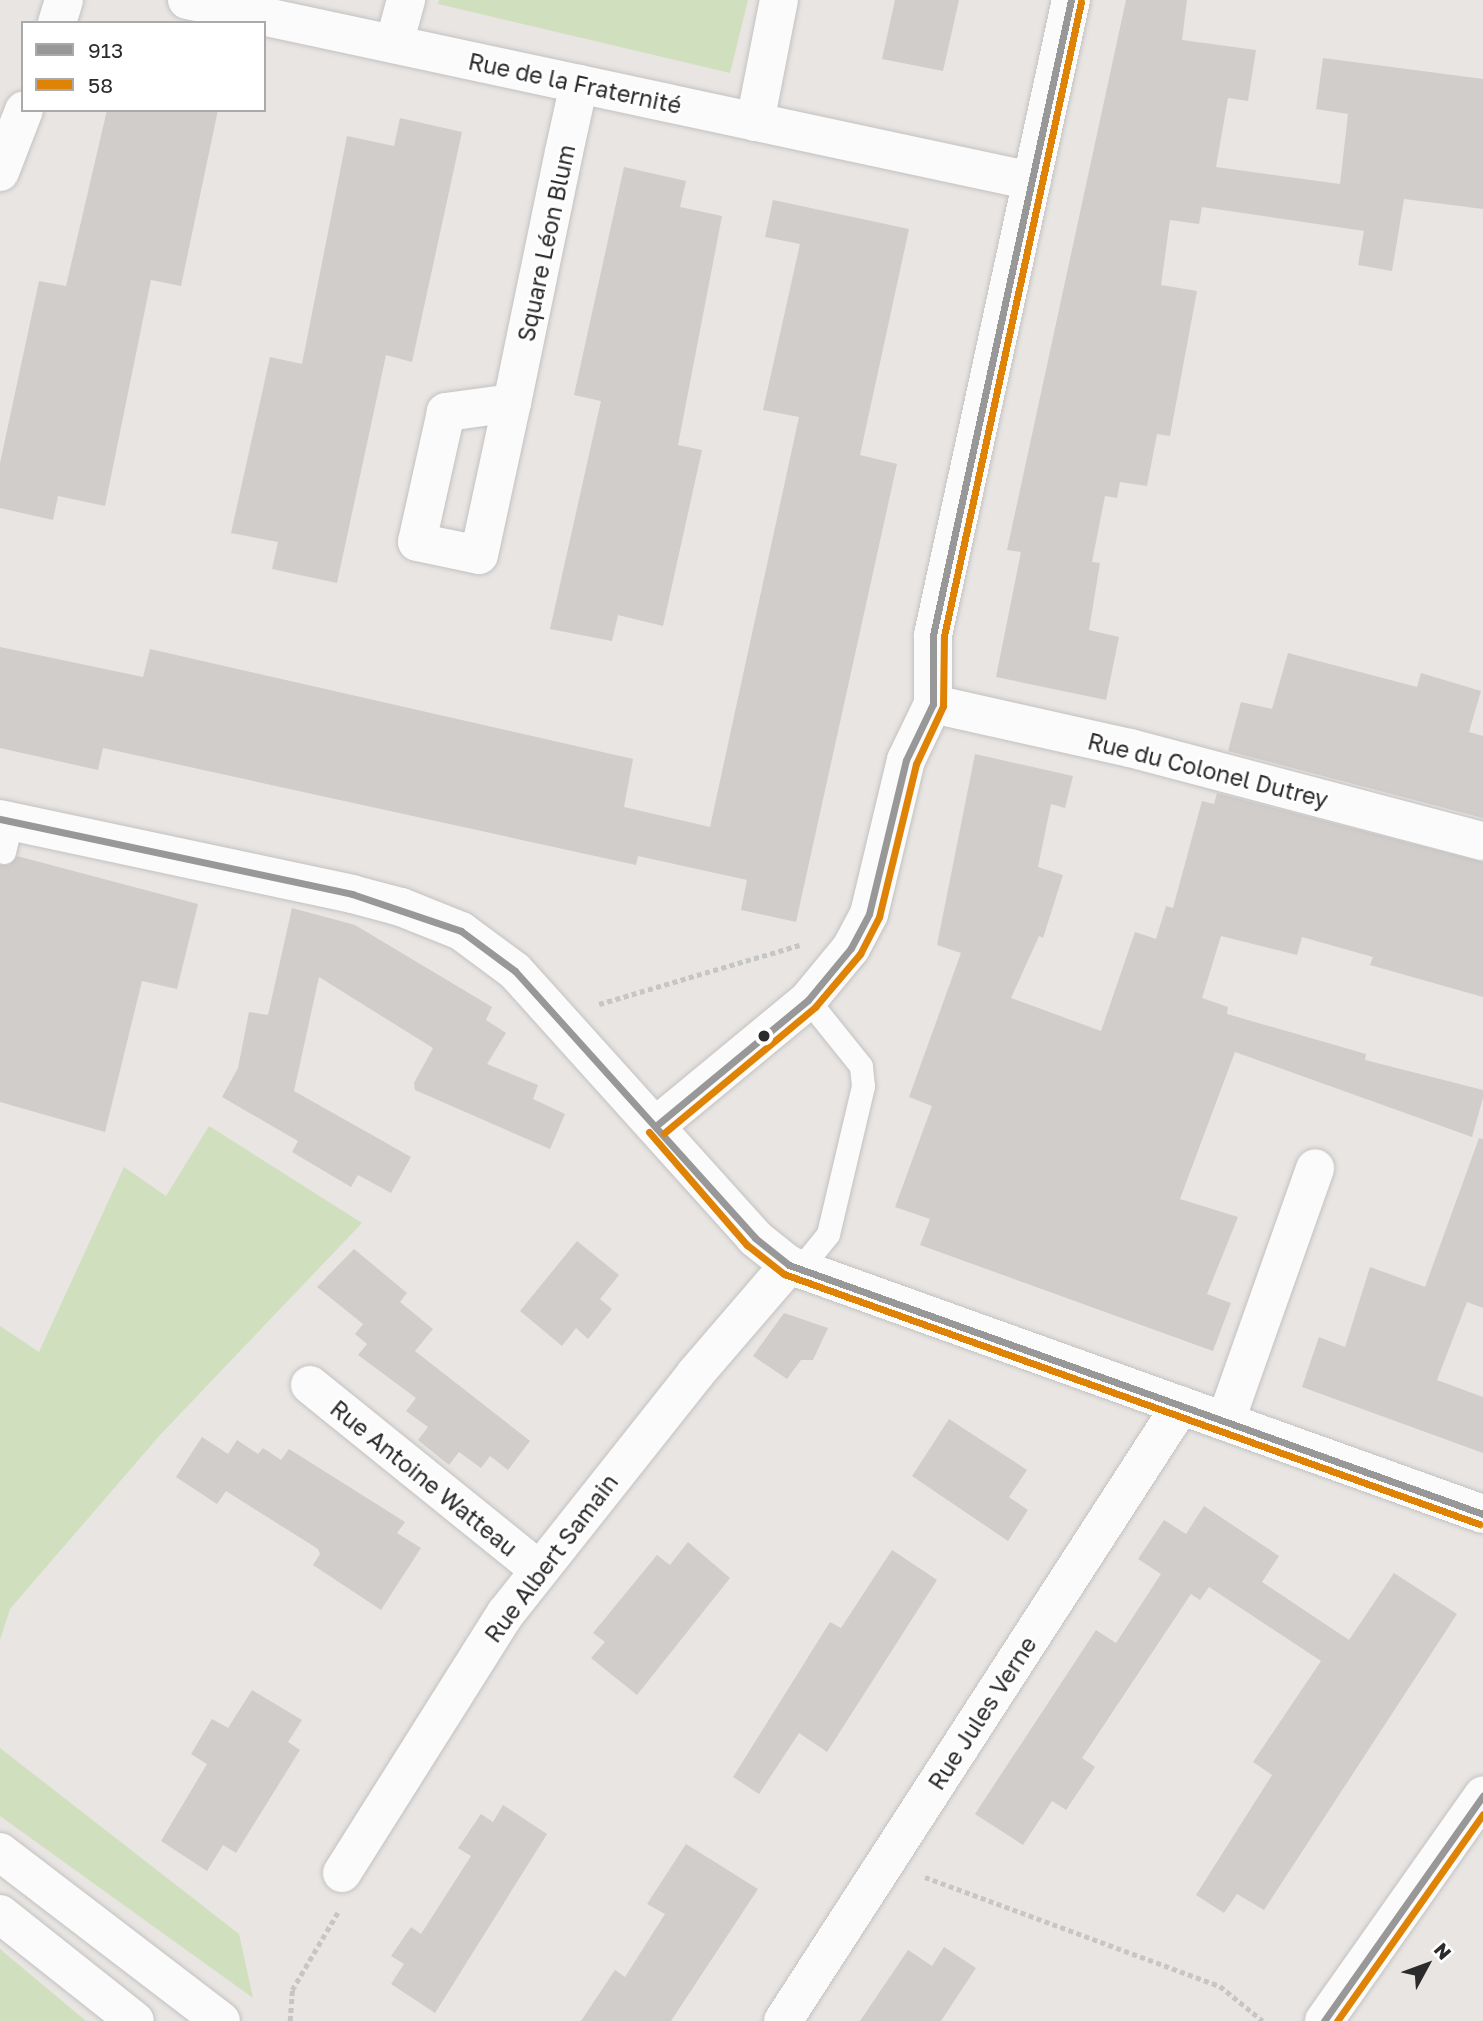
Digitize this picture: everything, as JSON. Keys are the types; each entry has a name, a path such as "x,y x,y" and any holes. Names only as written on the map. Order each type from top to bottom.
{"street":[{"path":"58,21 64,0"},
{"name":"Rue de la Fraternité","path":"187,0 1032,181"},
{"path":"394,44 406,0"},
{"path":"755,122 779,0"},
{"path":"657,1125 808,1000 832,975 863,926 880,880 906,760 933,704 933,635 1072,0"},
{"name":"Square Léon Blum","path":"512,403 579,83"},
{"path":"0,172 23,112"},
{"name":"Rue du Colonel Dutrey","path":"933,704 1129,748 1483,841"},
{"path":"5,831 352,894 424,915 483,945 567,1026 755,1238 794,1267 1483,1514"},
{"path":"1226,1420 1315,1168"},
{"name":"Rue Albert Samain","path":"342,1873 459,1685 539,1570 740,1319 794,1267"},
{"name":"Rue Antoine Watteau","path":"310,1385 539,1570"},
{"name":"Rue Jules Verne","path":"783,2021 1181,1405"},
{"path":"1324,2021 1483,1796"},
{"path":"0,1852 221,2021"},
{"path":"0,1914 135,2021"}],"lane":[{"path":"794,1267 828,1234 863,1086 861,1066 808,1000"}],"path":[{"path":"567,1026 589,1007 863,926"},
{"path":"886,1862 1220,1986 1263,2021"},
{"path":"290,2021 292,1990 337,1917 342,1873"}],"green space":[{"path":"439,0 748,0 730,73 438,4"},
{"path":"209,1126 362,1223 160,1435 10,1609 0,1640 0,1326 39,1352 124,1167 166,1196"},
{"path":"0,1748 239,1934 253,1998 0,1816"},
{"path":"0,1949 86,2021 0,2021"}],"building":[{"path":"895,0 959,0 943,71 882,59"},
{"path":"1126,0 1187,0 1182,40 1256,50 1248,101 1228,98 1216,167 1340,184 1348,114 1316,109 1323,58 1483,79 1483,209 1404,199 1392,271 1358,265 1364,231 1202,207 1199,224 1170,220 1161,285 1197,291 1170,436 1157,434 1147,486 1120,482 1117,498 1105,496 1092,562 1100,563 1089,630 1119,637 1106,700 996,677 1021,552 1007,550"},
{"path":"107,112 218,112 181,286 151,280 105,506 58,496 53,520 0,508 0,463 39,281 66,286"},
{"path":"400,118 462,132 412,362 386,355 337,583 272,569 278,542 231,533 270,357 302,364 347,136 394,146"},
{"path":"624,167 686,181 680,207 722,216 678,445 702,450 663,626 618,615 612,641 550,629 601,401 574,395"},
{"path":"773,200 909,229 860,455 897,464 796,922 741,910 747,880 638,856 636,865 103,748 98,770 0,748 0,647 143,677 150,649 633,759 624,807 710,827 799,417 763,410 800,244 765,237"},
{"path":"1288,653 1417,687 1421,673 1481,691 1469,732 1483,736 1483,818 1228,751 1241,702 1272,709"},
{"path":"975,754 1073,776 1065,808 1051,804 1038,867 1063,875 1043,938 1039,936 1011,998 1101,1031 1135,932 1156,939 1166,906 1173,908 1202,801 1214,804 1217,793 1483,862 1483,997 1370,965 1373,957 1302,937 1297,955 1221,936 1202,998 1228,1007 1227,1014 1366,1054 1365,1060 1483,1090 1483,1098 1472,1137 1235,1052 1180,1199 1238,1217 1207,1294 1231,1303 1213,1351 920,1245 930,1219 895,1207 932,1106 909,1097 961,953 937,945"},
{"path":"17,856 198,904 177,989 142,981 105,1132 0,1102 0,865 9,865"},
{"path":"292,908 355,925 492,1007 486,1020 506,1033 487,1064 538,1085 533,1099 565,1114 550,1149 415,1090 414,1083 433,1048 319,977 294,1091 411,1157 391,1193 358,1175 351,1187 292,1152 298,1141 222,1097 238,1068 249,1012 268,1015"},
{"path":"1479,1138 1483,1139 1483,1308 1467,1302 1437,1380 1483,1397 1483,1453 1302,1387 1319,1337 1345,1347 1370,1267 1425,1287"},
{"path":"577,1241 619,1275 600,1299 612,1309 588,1339 576,1328 562,1346 520,1311"},
{"path":"354,1249 407,1293 400,1302 433,1329 415,1351 530,1441 508,1470 490,1456 481,1468 459,1452 449,1465 418,1440 428,1427 406,1411 416,1398 358,1355 367,1344 355,1334 363,1324 317,1287"},
{"path":"784,1313 828,1328 813,1360 801,1360 787,1379 753,1356"},
{"path":"949,1419 1027,1470 1009,1497 1028,1510 1008,1541 912,1476"},
{"path":"202,1437 228,1454 237,1440 258,1454 263,1448 281,1460 289,1449 405,1522 397,1533 421,1548 381,1610 313,1565 320,1554 318,1549 226,1491 217,1504 176,1477"},
{"path":"1204,1506 1279,1556 1262,1582 1349,1640 1394,1573 1457,1614 1264,1910 1237,1894 1224,1913 1196,1895 1272,1775 1253,1762 1321,1661 1209,1587 1200,1600 1191,1594 1082,1758 1095,1767 1066,1810 1052,1801 1023,1845 975,1814 1096,1630 1116,1643 1161,1574 1138,1559 1164,1520 1186,1534"},
{"path":"688,1542 730,1578 637,1695 591,1658 605,1642 593,1633 657,1555 670,1565"},
{"path":"892,1550 937,1580 827,1752 799,1733 759,1794 733,1777 830,1622 841,1628"},
{"path":"252,1690 302,1720 288,1742 300,1750 236,1853 223,1845 207,1871 161,1841 207,1764 191,1754 212,1719 228,1728"},
{"path":"503,1805 547,1834 435,2013 391,1984 404,1964 391,1956 411,1927 421,1934 471,1856 458,1848 481,1814 493,1822"},
{"path":"686,1844 758,1889 671,2021 581,2021 615,1970 625,1977 665,1914 647,1904"},
{"path":"944,1947 976,1968 941,2021 860,2021 908,1950 932,1966"}],"transit line":[{"name":"913","path":"657,1125 808,1000 851,948 869,914 906,760 933,704 933,635 1071,0"},
{"name":"58","path":"664,1133 815,1007 860,954 879,917 916,764 943,706 944,636 1081,2"},
{"name":"913","path":"0,819 352,894 461,931 515,971 755,1238 789,1265 1483,1514"},
{"name":"58","path":"649,1132 747,1245 784,1274 1479,1524"},
{"name":"913","path":"1324,2021 1483,1796"},
{"name":"58","path":"1337,2021 1483,1814"}]}
